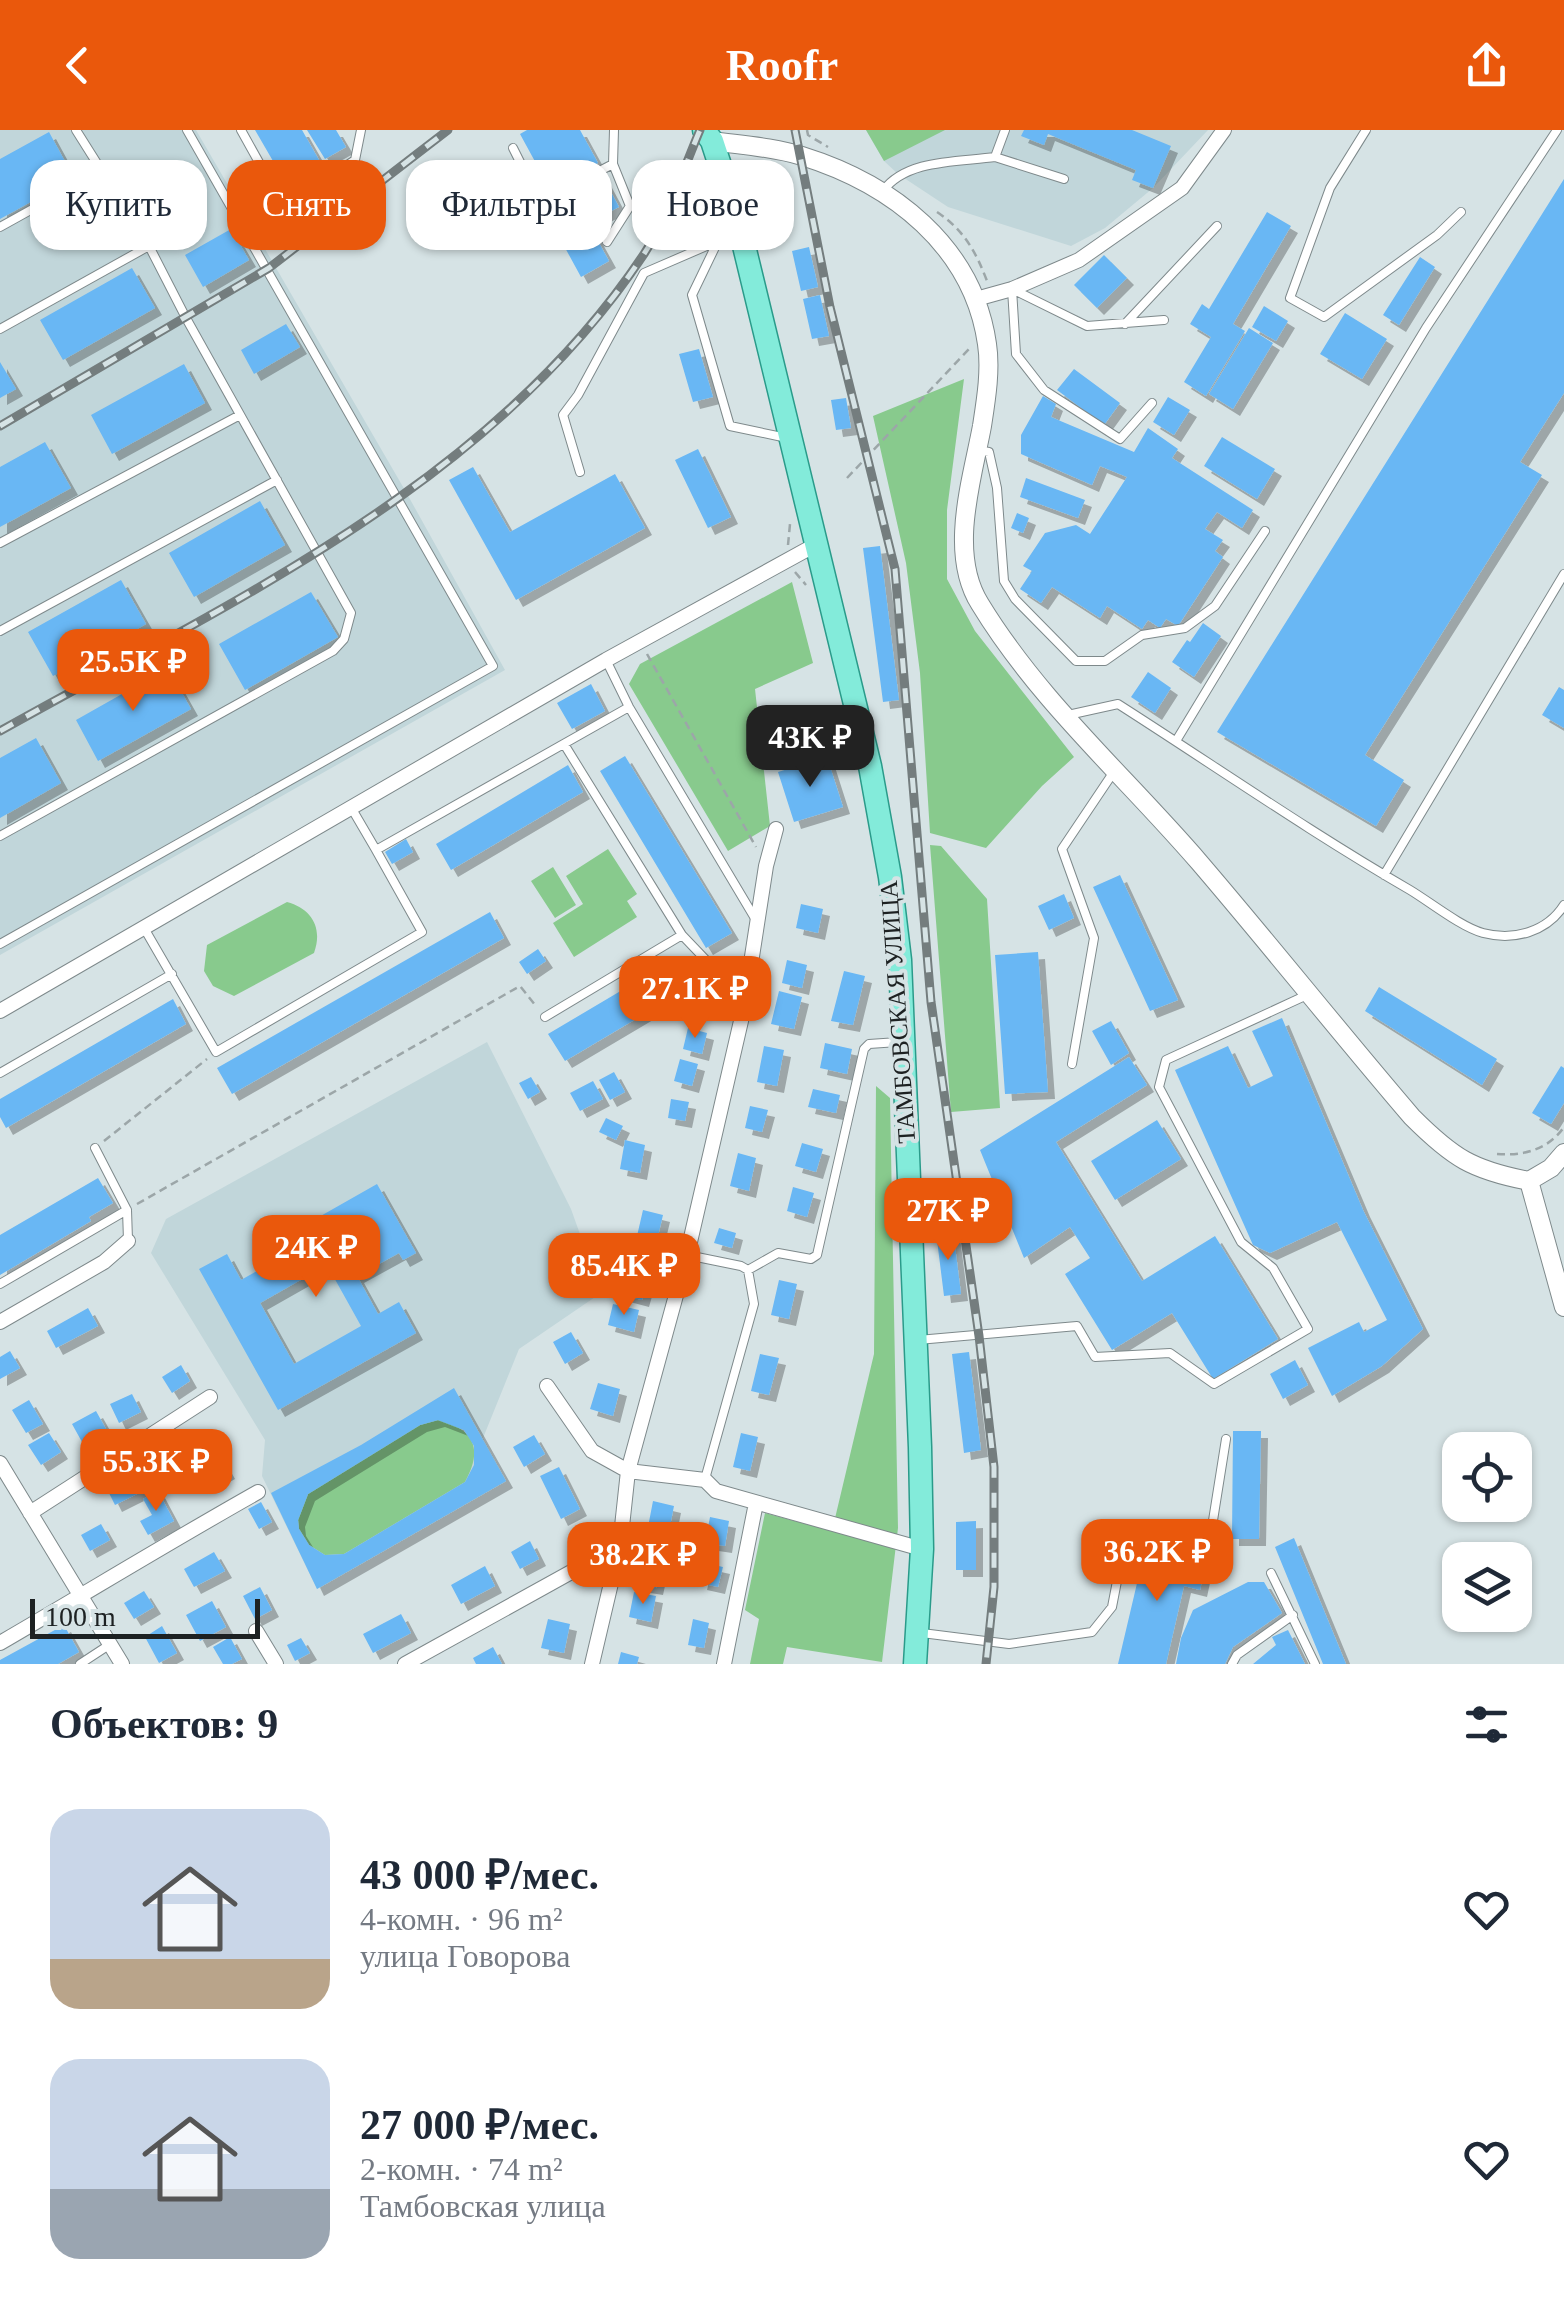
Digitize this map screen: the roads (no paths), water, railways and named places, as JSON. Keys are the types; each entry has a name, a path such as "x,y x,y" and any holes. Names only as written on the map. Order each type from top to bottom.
{"main road":[{"name":"ТАМБОВСКАЯ УЛИЦА","path":"708,135 717,160"},
{"name":"ТАМБОВСКАЯ УЛИЦА","path":"745,250 870,766 900,960 920,1447 922,1549 915,1664"}],"street":[{"path":"984,297 1012,290 1079,260 1182,188 1224,130"},
{"name":"ТАМБОВСКАЯ УЛИЦА","path":"708,135 799,154 882,192 922,221 947,248 984,297 988,344 988,375 964,528 966,564 976,598 1016,660 1199,862 1307,994 1444,1149 1488,1173 1529,1181"},
{"path":"0,1010 606,660 816,544"},
{"path":"592,1664 620,1545 628,1471 687,1255 744,1008 766,866 776,829"},
{"path":"1563,1300 1529,1181 1551,1168 1564,1153"},
{"path":"0,1322 104,1262 128,1241"},
{"path":"547,1386 592,1451 628,1471 705,1480 716,1491 922,1549"},
{"path":"30,1513 210,1397"},
{"path":"0,1463 5,1484 30,1513 122,1664"},
{"path":"0,1643 101,1586 139,1558 258,1492"},
{"path":"724,1664 756,1503"},
{"path":"405,1664 620,1545"},
{"path":"256,1630 276,1664"}],"lane":[{"path":"76,130 94,160"},
{"path":"0,944 492,666 187,130"},
{"path":"241,130 276,192 302,194 355,160 361,130"},
{"path":"612,234 630,206 613,164 614,130"},
{"path":"996,157 1004,130"},
{"path":"1366,130 1330,188 1290,298 1324,318 1437,236 1461,212"},
{"path":"1176,741 1426,328 1557,130"},
{"path":"512,148 540,202 613,164"},
{"path":"882,192 898,174 916,168 996,157 1064,179"},
{"path":"0,227 30,211"},
{"path":"1125,324 1217,226"},
{"path":"0,329 142,250"},
{"path":"0,836 333,651 344,639 352,613 151,250"},
{"path":"580,472 563,415 578,395 644,274 698,250"},
{"path":"714,250 692,295 730,426 792,439"},
{"path":"1152,403 1120,440 1044,390 1016,354 1012,290 1087,326 1164,320"},
{"path":"0,544 240,415"},
{"path":"977,450 989,452 997,488 1004,581 1015,599 1076,661 1105,661 1142,635 1185,628 1215,606 1265,531"},
{"path":"0,631 277,480"},
{"path":"1384,875 1564,574"},
{"path":"606,660 757,922"},
{"path":"1064,716 1118,704 1384,875 1481,932 1514,935 1536,930 1554,920 1564,906"},
{"path":"376,850 630,707"},
{"path":"564,744 682,935 725,980 744,1008"},
{"path":"1072,1064 1094,938 1062,849 1115,770"},
{"path":"144,928 216,1052 422,932 352,809"},
{"path":"545,1017 682,935"},
{"path":"0,1074 172,974"},
{"path":"913,1340 1077,1326 1095,1356 1170,1353 1214,1384 1308,1329 1273,1268 1241,1242 1159,1086 1166,1060 1307,994"},
{"path":"687,1255 748,1270 778,1253 817,1256 864,1049 868,1044 902,1042"},
{"path":"95,1148 127,1210 128,1241"},
{"path":"0,1284 127,1210"},
{"path":"705,1480 754,1304 748,1270"},
{"path":"918,1632 1009,1644 1092,1632 1112,1607 1124,1544 1132,1533 1143,1530 1200,1537 1211,1532 1226,1439"},
{"path":"1271,1573 1315,1664"},
{"path":"1232,1664 1237,1655 1293,1614"},
{"path":"80,1664 110,1644"}],"railway":[{"path":"0,426 269,268 448,130"},
{"path":"0,731 177,634 352,530 435,471 512,407 582,335 644,254 668,209 700,130"},
{"path":"795,130 830,307 895,569 931,1002 994,1467 994,1587 986,1664"}]}
